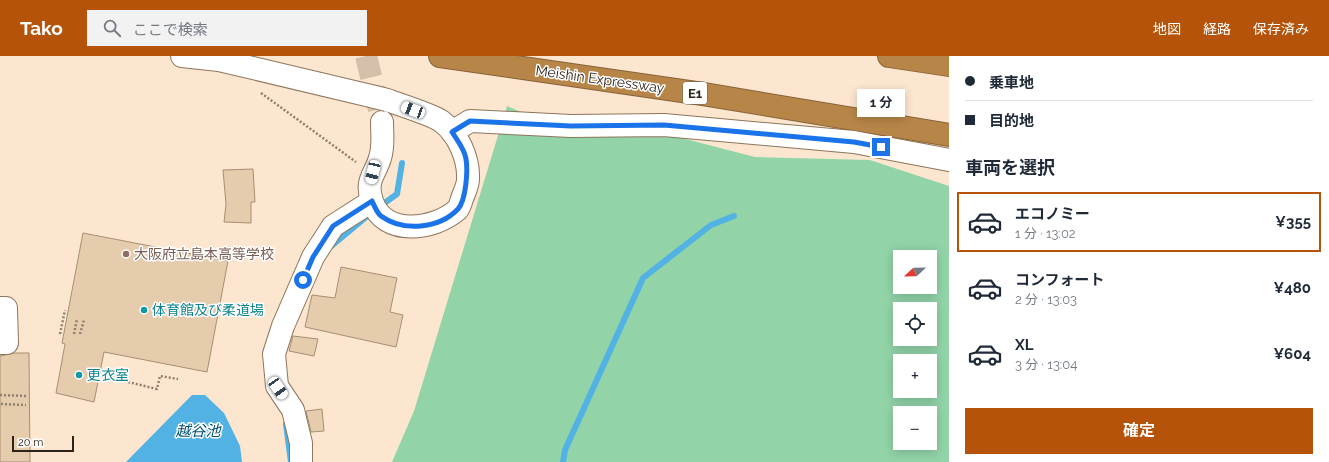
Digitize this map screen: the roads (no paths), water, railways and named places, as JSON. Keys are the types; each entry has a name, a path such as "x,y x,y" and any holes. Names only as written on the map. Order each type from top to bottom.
{"highway":[{"name":"Meishin Expressway","path":"440,56 703,94 949,135"},
{"path":"889,56 949,65"}],"street":[{"path":"182,56 219,60 381,98 440,122 470,121 571,126 664,125 854,142 949,160"},
{"path":"382,122 383,147 380,159 373,172 370,185 375,206 393,223 416,228 440,222 459,209 468,180 466,157 440,122"},
{"path":"301,462 301,443 293,410 278,388 274,354 283,326 313,257 333,226 375,206"},
{"path":"0,308 6,308 7,343 0,343"}],"water":[{"name":"越谷池","path":"192,395 205,395 224,413 240,446 242,462 126,462"}],"waterway":[{"path":"379,207 397,194 402,163"},
{"path":"563,462 565,450 643,278 711,225 734,216"},
{"path":"329,248 365,218"},
{"path":"286,424 291,462"}],"tunnel":[{"path":"366,56 382,122"}],"place":[{"name":"大阪府立島本高等学校","path":"126,254"},
{"name":"体育館及び柔道場","path":"144,310"},
{"name":"更衣室","path":"79,375"}]}
